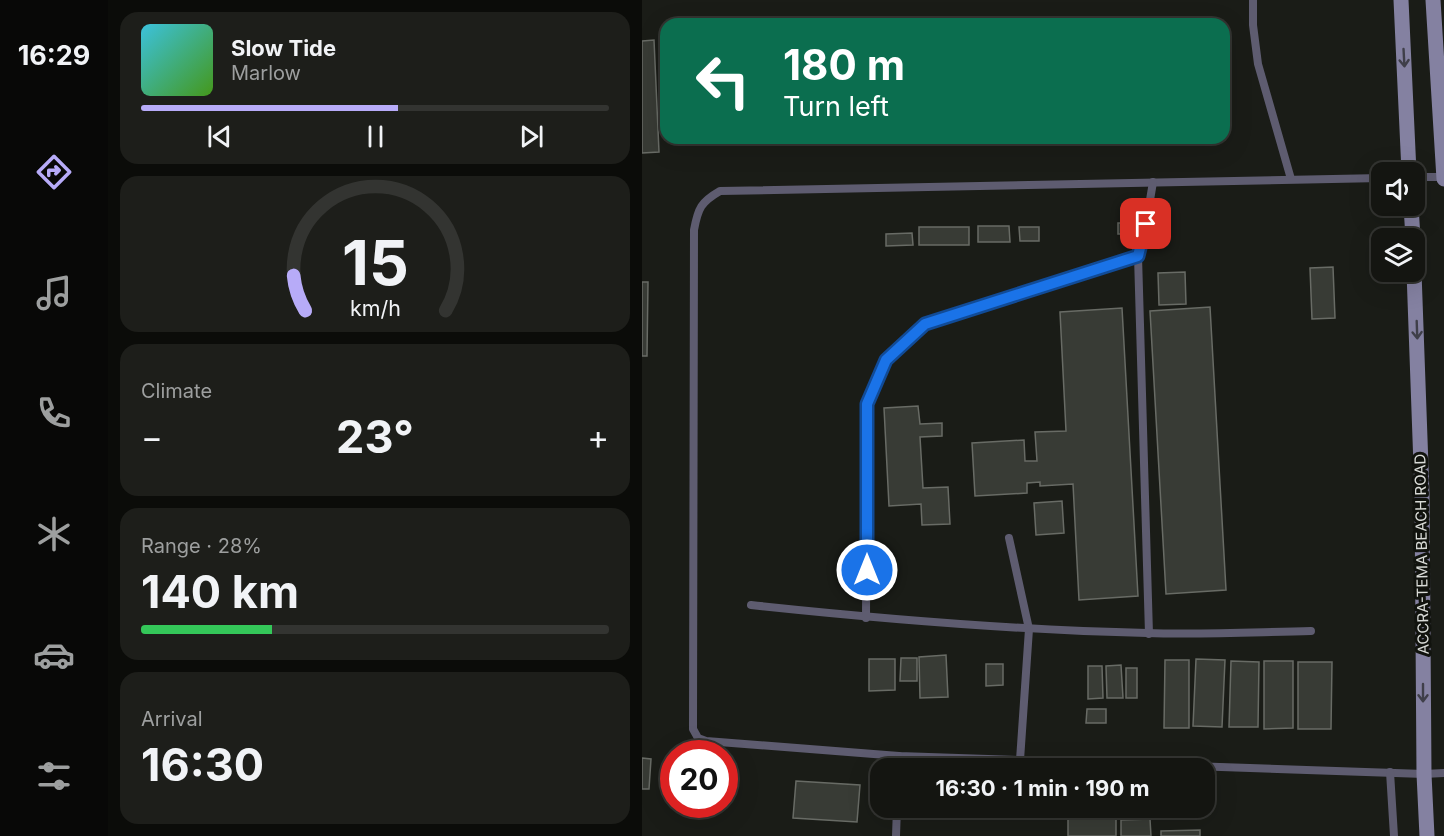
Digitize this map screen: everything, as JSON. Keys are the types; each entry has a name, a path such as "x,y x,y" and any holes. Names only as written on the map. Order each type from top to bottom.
{"main road":[{"path":"1401,0 1409,162"},
{"path":"1433,0 1444,178"},
{"name":"ACCRA-TEMA BEACH ROAD","path":"1414,282 1422,495 1424,774 1427,836"}],"lane":[{"path":"1253,0 1253,25 1258,64 1291,179"},
{"path":"1425,177 1444,178"},
{"path":"960,758 899,756 706,741 698,738 693,729 694,230 697,213 705,200 720,191 1371,178"},
{"path":"1149,634 1138,256 1154,182"},
{"path":"866,618 867,404 886,360 925,324 1138,256"},
{"path":"1009,537 1029,629 1020,758"},
{"path":"751,605 866,618 1029,629 1149,634 1311,631"},
{"path":"1215,766 1444,773"},
{"path":"1390,772 1394,836"},
{"path":"896,836 897,818"}],"building":[{"path":"654,40 659,152 642,153 642,41"},
{"path":"1118,223 1133,223 1133,234 1118,234"},
{"path":"978,226 1009,226 1010,242 978,242"},
{"path":"919,227 969,227 969,245 919,245"},
{"path":"1019,227 1039,227 1039,241 1020,241"},
{"path":"912,233 913,245 886,246 886,234"},
{"path":"1333,267 1335,318 1312,319 1310,268"},
{"path":"1185,272 1186,304 1159,305 1158,273"},
{"path":"642,282 648,282 647,356 642,356"},
{"path":"1210,307 1226,590 1166,594 1150,311"},
{"path":"1122,308 1138,596 1079,600 1073,484 1040,486 1040,482 1027,483 1027,493 975,496 972,443 1024,440 1025,461 1037,461 1035,432 1066,431 1060,312"},
{"path":"918,406 920,424 942,423 942,436 920,437 923,488 948,487 950,524 922,525 921,504 889,506 884,408"},
{"path":"1062,501 1064,533 1036,535 1034,503"},
{"path":"946,655 948,697 920,698 919,657"},
{"path":"901,658 917,658 917,681 900,681"},
{"path":"869,659 895,659 895,690 869,691"},
{"path":"1196,659 1225,660 1222,727 1193,726"},
{"path":"1165,660 1189,660 1189,728 1164,728"},
{"path":"1231,661 1259,662 1258,727 1229,727"},
{"path":"1264,661 1293,661 1293,728 1264,729"},
{"path":"1298,662 1332,662 1331,729 1298,729"},
{"path":"986,664 1003,664 1003,685 986,686"},
{"path":"1121,665 1123,698 1107,698 1106,666"},
{"path":"1088,666 1102,666 1103,698 1088,699"},
{"path":"1126,668 1137,668 1137,698 1126,698"},
{"path":"1087,709 1106,709 1106,723 1086,723"},
{"path":"642,758 651,759 649,789 642,789"},
{"path":"796,781 860,785 857,822 793,818"},
{"path":"1068,818 1116,818 1116,836 1068,836"},
{"path":"1150,819 1151,836 1121,836 1121,820"},
{"path":"1200,830 1200,836 1161,836 1161,831"}],"route":[{"path":"867,570 867,404 886,360 925,324 1138,256 1146,224"}]}
